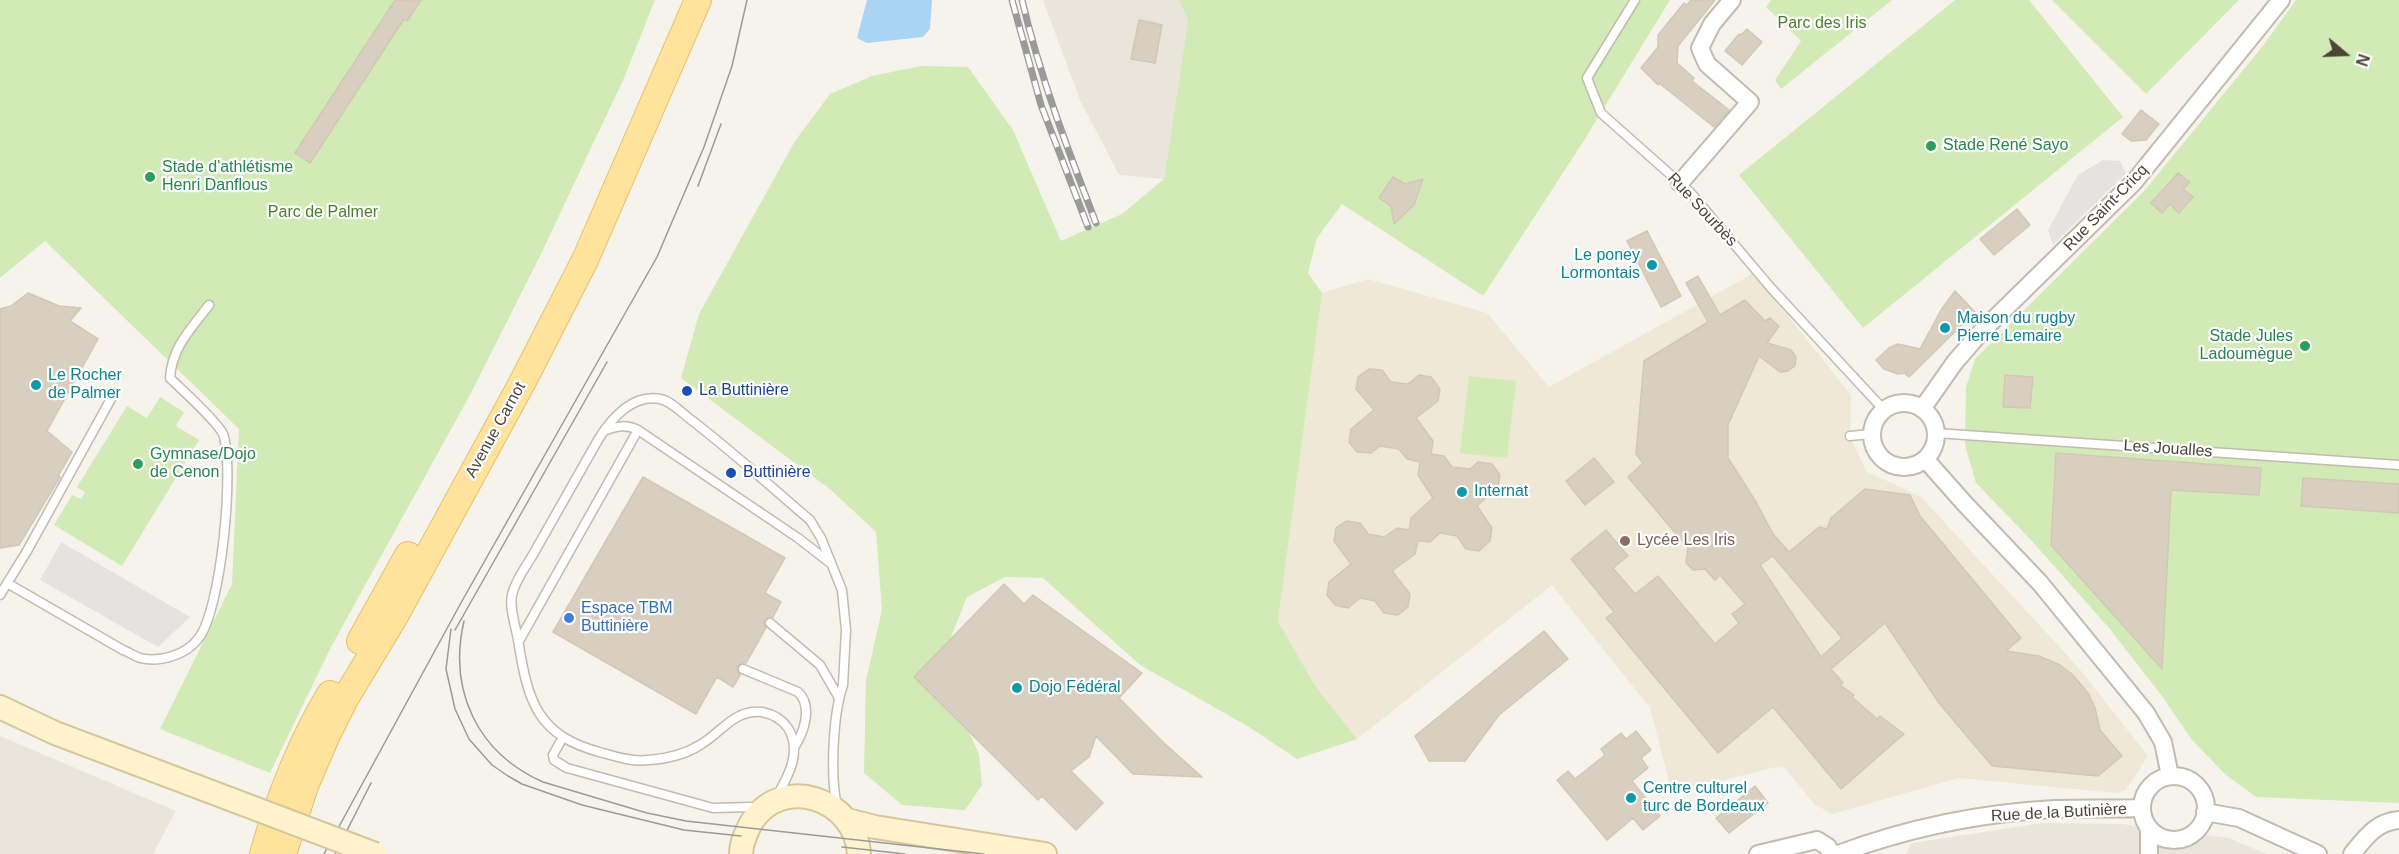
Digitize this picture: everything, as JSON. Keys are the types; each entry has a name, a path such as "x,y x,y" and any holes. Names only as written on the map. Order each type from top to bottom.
{"main road":[{"name":"Avenue Carnot","path":"272,854 295,782 330,694 491,405 568,256 627,125 679,0"},
{"name":"Avenue Carnot","path":"283,854 305,786 326,737 522,383 585,260 698,0"},
{"path":"293,854 326,759 395,616"},
{"path":"263,854 300,749 330,694"}],"street":[{"path":"1680,183 1750,102 1707,64 1700,48 1712,24 1732,0"},
{"name":"Rue Saint-Cricq","path":"1922,409 1955,362 1981,333 2134,182 2281,0"},
{"path":"1903,403 1922,409 1929,415 1936,433 1932,452 1926,460 1907,468 1888,464 1875,451 1871,434 1877,417 1893,405 1903,403"},
{"path":"1926,460 2040,583 2146,713 2163,742 2170,776"},
{"path":"0,707 55,733 375,854"},
{"path":"2177,854 2181,845 2203,821 2205,812 2202,793 2189,780 2170,776 2153,783 2147,790 2142,808 2149,829 2156,835 2173,840 2190,835"},
{"path":"741,854 745,836 768,806 787,797 801,795 814,798 842,815 874,826 1045,854"},
{"name":"Rue de la Butinière","path":"1838,854 1896,835 1946,823 2000,814 2142,808"},
{"path":"2205,812 2239,818 2318,854"},
{"path":"842,815 857,840 859,854"},
{"path":"2352,854 2374,828 2387,821 2399,820"},
{"path":"2149,829 2149,854"},
{"path":"1758,854 1817,840 1828,847 1831,854"}],"lane":[{"name":"Rue Sourbès","path":"1635,0 1587,78 1600,113 1680,183 1771,288 1884,410"},
{"path":"7,583 123,650 141,658 162,658 182,653 198,640 209,616 220,573 226,520 226,444 222,431 170,378 171,364 176,349 209,305"},
{"path":"0,595 27,551 112,397"},
{"path":"795,746 785,724 776,717 764,712 749,712 740,714 702,744 688,752 645,761 614,756 589,750 563,737 547,724 529,695 512,601 514,589 603,432 612,420 635,402 648,399 668,402 706,431 810,520 821,538 837,575 845,607 843,685 839,698 832,774 842,815"},
{"path":"603,432 617,426 628,426 638,430 830,562"},
{"path":"518,641 638,430"},
{"name":"Les Joualles","path":"1936,433 2399,465"},
{"path":"1850,436 1871,434"},
{"path":"770,623 820,665 839,698"},
{"path":"563,737 553,755 554,760 567,768 713,808 768,806 790,769 795,746 802,734 806,706 803,696 798,692 743,669"}],"shaded area":[{"path":"1043,0 1179,0 1188,21 1164,179 1119,175 1080,100"},
{"path":"2103,160 2120,161 2126,173 2053,245 2048,230 2078,175"},
{"name":"Lycée Les Iris","path":"1754,273 1851,395 1850,436 1866,471 1921,497 2078,667 2148,756 2126,790 2116,793 1958,778 1832,814 1814,804 1785,768 1776,767 1672,793 1650,708 1552,585 1357,739 1314,684 1278,621 1322,293 1368,279 1487,313 1549,387"},
{"path":"61,542 190,617 158,647 40,580"},
{"path":"0,736 176,811 153,854 0,854"},
{"path":"2042,823 2122,824 2229,838 2266,854 1906,854 1912,843"}],"green space":[{"name":"Parc de Palmer","path":"0,0 655,0 624,78 541,254 471,393 331,647 270,773 160,729 232,584 239,429 45,241 0,278"},
{"path":"1179,0 1670,0 1583,142 1483,296 1342,204 1317,238 1308,273 1322,293 1278,621 1314,684 1357,739 1297,759 1249,727 1140,665 1043,578 1005,577 967,597 939,666 979,754 982,785 965,810 902,805 864,773 866,680 882,610 876,532 831,490 681,378 699,314 795,141 830,94 872,76 921,66 968,67 1013,130 1061,241 1122,214 1164,179 1188,21"},
{"name":"Parc des Iris","path":"1771,0 1892,0 1781,89 1775,80 1801,41 1766,7"},
{"name":"Stade René Sayo","path":"1955,0 2029,0 2123,117 1863,328 1739,175"},
{"path":"2052,0 2239,0 2146,94"},
{"path":"2296,0 2399,0 2399,803 2256,797 2226,775 2192,740 2162,696 2109,628 2031,540 1976,483 1965,445 1966,387 1975,359 2145,190 2262,47"},
{"path":"1469,376 1516,381 1507,458 1460,453"},
{"name":"Gymnase/Dojo de Cenon","path":"160,397 184,412 176,426 199,440 122,566 54,525 72,495 81,499 85,492 77,487 127,406 147,418"}],"water":[{"path":"867,0 932,0 930,29 923,37 867,43 857,38"}],"building":[{"path":"395,0 421,0 407,21 404,19 310,163 295,153"},
{"path":"1691,0 1715,0 1678,46 1677,63 1694,78 1692,81 1729,110 1714,127 1659,83 1658,85 1641,68 1658,47 1658,35 1684,3 1687,5"},
{"path":"1139,20 1162,25 1155,63 1131,59"},
{"path":"1747,29 1762,42 1742,65 1725,51 1739,34 1741,35"},
{"path":"2141,110 2159,124 2146,140 2131,141 2122,134"},
{"path":"2178,173 2190,182 2183,189 2193,197 2179,213 2170,204 2162,213 2151,203"},
{"path":"1393,177 1405,184 1423,179 1414,205 1394,224 1391,206 1379,198"},
{"path":"2017,209 2030,225 1994,255 1980,239"},
{"name":"Le poney Lormontais","path":"1647,231 1681,296 1661,307 1627,241"},
{"path":"1698,276 1720,315 1745,300 1765,321 1770,318 1779,326 1767,343 1791,350 1796,357 1795,366 1788,371 1780,372 1759,356 1728,425 1728,458 1773,534 1789,552 1819,527 1827,529 1831,518 1865,489 1910,495 1920,516 2021,638 2006,651 2039,656 2060,665 2073,675 2088,693 2095,708 2100,730 2122,756 2098,776 1992,766 1939,703 1885,623 1831,669 1843,683 1840,685 1854,695 1852,697 1877,719 1880,716 1904,734 1841,789 1773,707 1718,753 1606,618 1614,612 1571,559 1606,530 1628,556 1613,568 1635,594 1658,576 1715,644 1739,623 1732,614 1745,604 1720,575 1715,580 1705,569 1693,570 1686,563 1688,548 1628,477 1643,463 1636,454 1644,361 1708,322 1686,283","holes":["1773,556 1842,638 1821,657 1760,565"]},
{"name":"Maison du rugby Pierre Lemaire","path":"1955,291 1975,312 1909,377 1907,373 1898,374 1884,369 1876,360 1889,348 1898,344 1920,349 1941,310"},
{"name":"Le Rocher de Palmer","path":"28,293 59,306 81,308 70,321 98,339 47,431 72,452 58,476 60,477 19,545 0,548 0,309 11,306"},
{"name":"Internat","path":"1369,369 1382,370 1391,382 1408,384 1419,375 1431,377 1440,389 1438,401 1416,418 1433,441 1431,454 1444,456 1452,467 1470,469 1478,462 1492,464 1500,475 1498,487 1477,506 1492,528 1490,541 1479,551 1466,549 1457,536 1440,533 1430,542 1418,541 1415,554 1392,571 1410,594 1408,607 1398,615 1384,613 1375,601 1360,598 1348,608 1335,605 1327,595 1329,582 1351,564 1334,541 1336,528 1347,521 1360,523 1368,534 1384,537 1397,528 1409,530 1411,518 1433,498 1418,475 1420,462 1407,459 1399,449 1380,446 1371,453 1357,452 1349,442 1351,429 1374,410 1356,389 1358,377"},
{"path":"2005,375 2033,377 2030,408 2003,407"},
{"path":"2056,453 2261,468 2259,495 2171,490 2162,669 2051,545"},
{"path":"1594,458 1614,482 1585,505 1566,481"},
{"path":"643,477 785,558 765,593 781,602 773,617 765,619 766,628 746,663 737,666 740,675 733,687 717,677 696,714 553,632"},
{"path":"2303,478 2399,484 2399,513 2301,506"},
{"name":"Dojo Fédéral","path":"1004,584 1024,604 1033,595 1142,673 1119,698 1202,777 1133,774 1096,736 1089,757 1071,771 1103,803 1076,830 1042,796 1038,800 914,677"},
{"path":"1544,631 1568,659 1499,715 1465,761 1429,761 1415,736"},
{"path":"1636,731 1651,750 1641,758 1648,768 1632,781 1660,816 1643,830 1633,818 1607,840 1557,780 1568,771 1575,779 1605,755 1601,749 1621,733 1626,739"},
{"path":"1755,786 1768,803 1729,833 1716,818"}],"tram line":[{"path":"324,854 462,601 657,257 704,147 732,66 747,0"},
{"path":"698,186 721,124"},
{"path":"455,630 607,362"},
{"path":"464,621 460,647 460,671 465,695 473,716 485,737 501,754 520,770 543,782 647,813 686,821 984,854"},
{"path":"451,629 446,669 455,709 469,739 492,765 522,784 582,805 684,830 741,836"},
{"path":"335,854 371,783"},
{"path":"842,847 905,854"}],"railway":[{"path":"1012,0 1041,105 1088,227"},
{"path":"1022,0 1046,85 1096,223"}],"place":[{"name":"Stade René Sayo","path":"1931,146"},
{"name":"Stade d'athlétisme Henri Danflous","path":"150,177"},
{"name":"Le poney Lormontais","path":"1652,265"},
{"name":"Maison du rugby Pierre Lemaire","path":"1945,328"},
{"name":"Stade Jules Ladoumègue","path":"2305,346"},
{"name":"Le Rocher de Palmer","path":"36,385"},
{"name":"La Buttinière","path":"687,391"},
{"name":"Gymnase/Dojo de Cenon","path":"138,464"},
{"name":"Buttinière","path":"731,473"},
{"name":"Internat","path":"1462,492"},
{"name":"Lycée Les Iris","path":"1625,541"},
{"name":"Espace TBM Buttinière","path":"569,618"},
{"name":"Dojo Fédéral","path":"1017,688"},
{"name":"Centre culturel turc de Bordeaux","path":"1631,798"}]}
